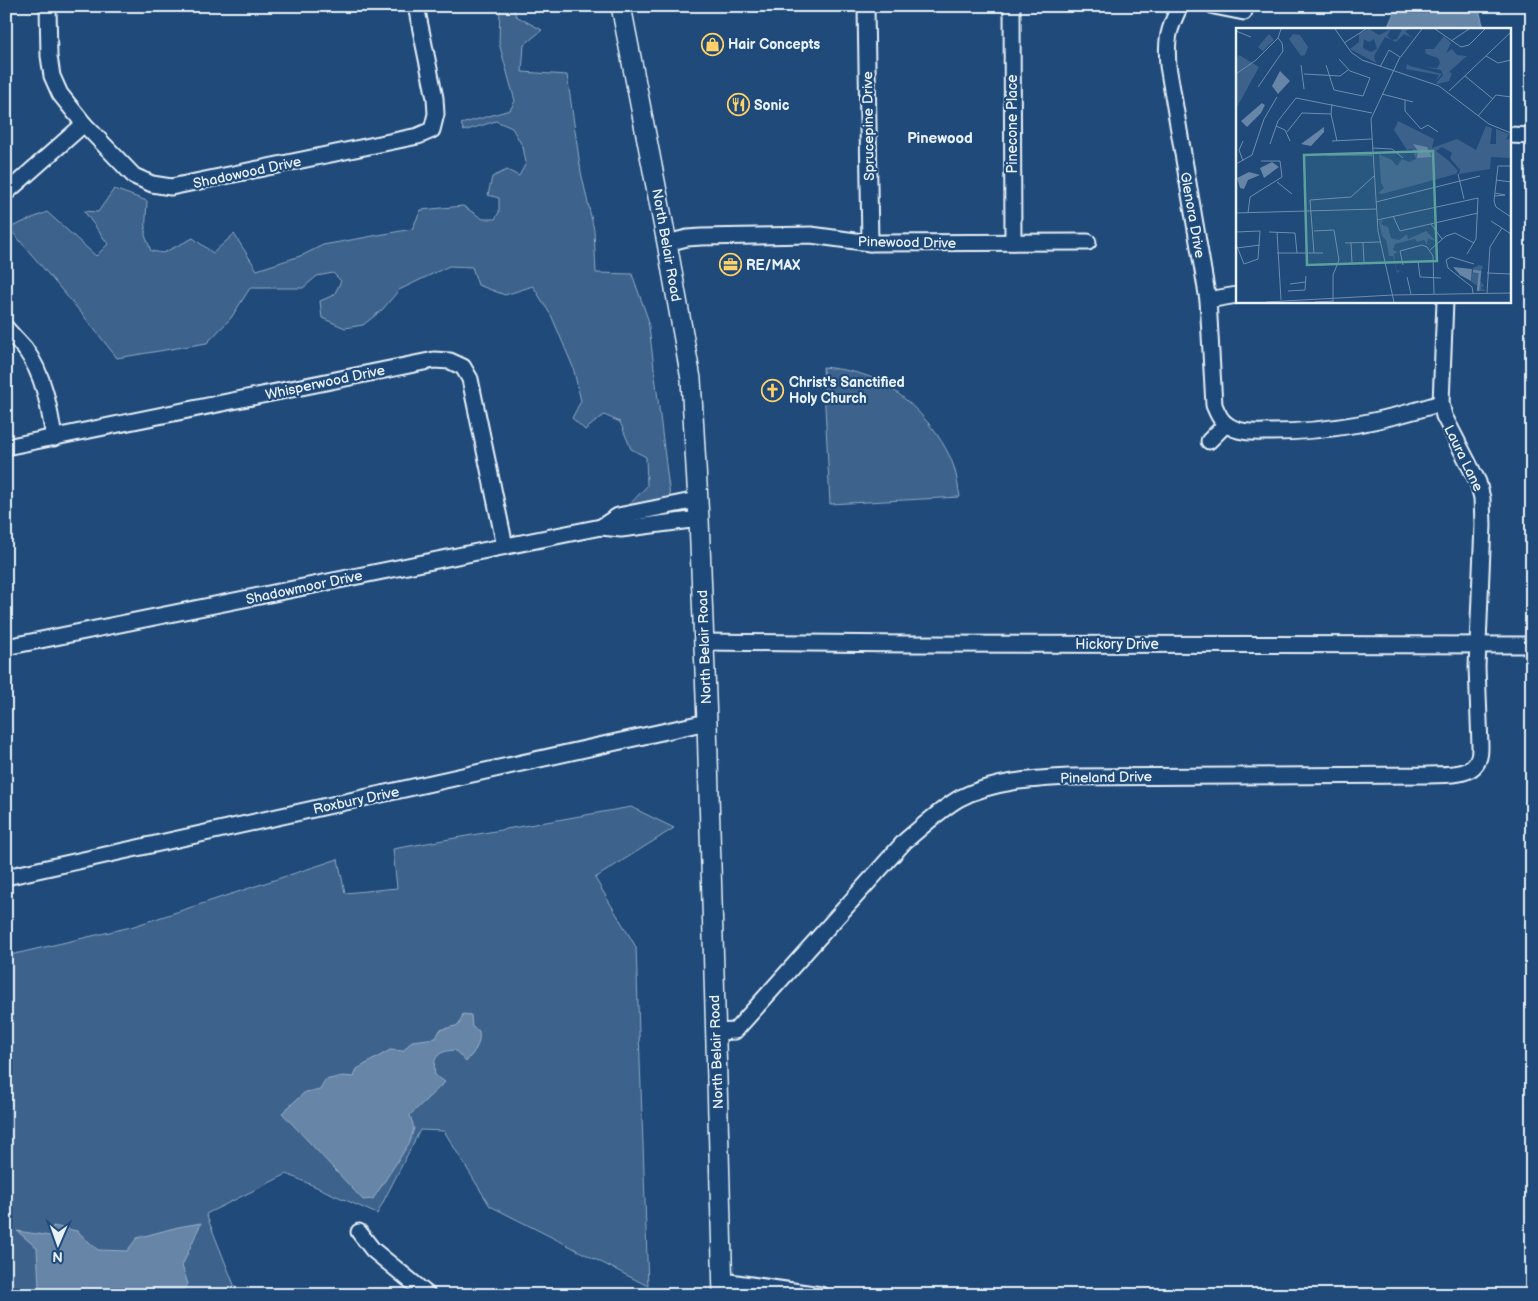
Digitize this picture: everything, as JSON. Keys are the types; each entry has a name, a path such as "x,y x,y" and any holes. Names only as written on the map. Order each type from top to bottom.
{"main road":[{"name":"North Belair Road","path":"621,6 667,242 690,379 707,722 723,1288"}],"street":[{"name":"Shadowood Drive","path":"48,6 49,56 52,76 60,94 84,124 134,176 152,184 171,187 418,136 432,130 436,114 435,98 416,6"},
{"name":"Pinecone Place","path":"1012,6 1013,242"},
{"name":"Glenora Drive","path":"1180,6 1170,27 1167,46 1168,66 1208,300 1214,405 1219,417 1226,424"},
{"path":"1214,6 1244,12"},
{"name":"Sprucepine Drive","path":"866,8 870,243"},
{"path":"6,192 84,124"},
{"path":"1510,135 1532,136"},
{"name":"Pinewood Drive","path":"667,242 701,237 811,235 870,243 1088,242"},
{"path":"1208,300 1236,295"},
{"name":"Laura Lane","path":"1445,302 1441,403 1447,423 1478,482 1482,498 1483,525 1478,645"},
{"path":"6,328 25,349 39,374 48,402 54,438"},
{"name":"Whisperwood Drive","path":"6,448 434,360 450,361 463,367 470,379 505,546"},
{"path":"1209,441 1226,424 1235,429 1248,432 1330,430 1408,413 1441,403"},
{"name":"Shadowmoor Drive","path":"601,527 618,516 697,500"},
{"path":"647,510 649,525"},
{"name":"Shadowmoor Drive","path":"6,647 601,527 620,529 698,519"},
{"name":"Hickory Drive","path":"703,642 1532,645"},
{"name":"Pineland Drive","path":"716,1032 735,1032 905,841 960,798 1023,779 1070,776 1427,775 1464,773 1474,767 1479,758 1478,645"},
{"name":"Roxbury Drive","path":"6,877 707,722"},
{"path":"359,1232 373,1250 428,1295"},
{"path":"723,1288 821,1295"}],"shaded area":[{"path":"500,6 513,6 516,16 542,30 524,45 522,72 567,75 581,172 594,230 596,273 632,274 648,319 670,497 629,505 647,486 646,457 631,449 620,422 604,415 585,430 572,418 581,401 573,367 552,317 533,286 505,295 478,285 472,267 449,266 399,290 382,310 363,325 345,328 322,318 320,301 334,295 341,281 333,273 317,276 303,288 250,288 231,318 207,343 117,358 9,228 47,212 96,256 108,244 84,211 98,212 114,189 147,201 145,235 151,251 163,253 193,238 213,253 234,234 257,270 303,255 323,245 412,229 421,210 463,206 483,219 495,219 499,212 499,198 488,195 492,177 507,170 519,176 526,163 523,147 512,128 496,121 464,131 461,124 510,110 515,101 499,43"},
{"path":"1397,6 1478,6 1484,28 1387,28"},
{"path":"823,367 863,374 875,379 899,394 911,405 933,429 949,454 955,470 960,497 830,504"},
{"path":"631,807 674,828 595,878 636,947 648,1286 490,1206 444,1131 420,1130 377,1214 287,1174 206,1214 238,1295 6,1295 6,956 131,927 338,859 345,893 397,888 393,849"},
{"path":"463,1014 471,1015 472,1027 479,1031 479,1040 476,1048 466,1062 455,1050 444,1052 438,1056 434,1064 435,1075 445,1082 410,1115 414,1128 410,1142 373,1199 363,1200 282,1113 305,1092 320,1090 325,1080 343,1076 354,1077 357,1069 390,1050 403,1051 412,1041 436,1038 440,1030 459,1025"},
{"path":"201,1223 182,1266 188,1284 183,1291 187,1293 186,1295 50,1295 39,1288 37,1248 17,1231 50,1236 53,1226 77,1231 98,1250 127,1251 137,1238"}],"place":[{"name":"Hair Concepts","path":"712,44"},
{"name":"Sonic","path":"738,105"},
{"name":"RE/MAX","path":"730,265"},
{"name":"Christ's Sanctified Holy Church","path":"773,390"}],"district":[{"name":"Pinewood","path":"940,138"}]}
